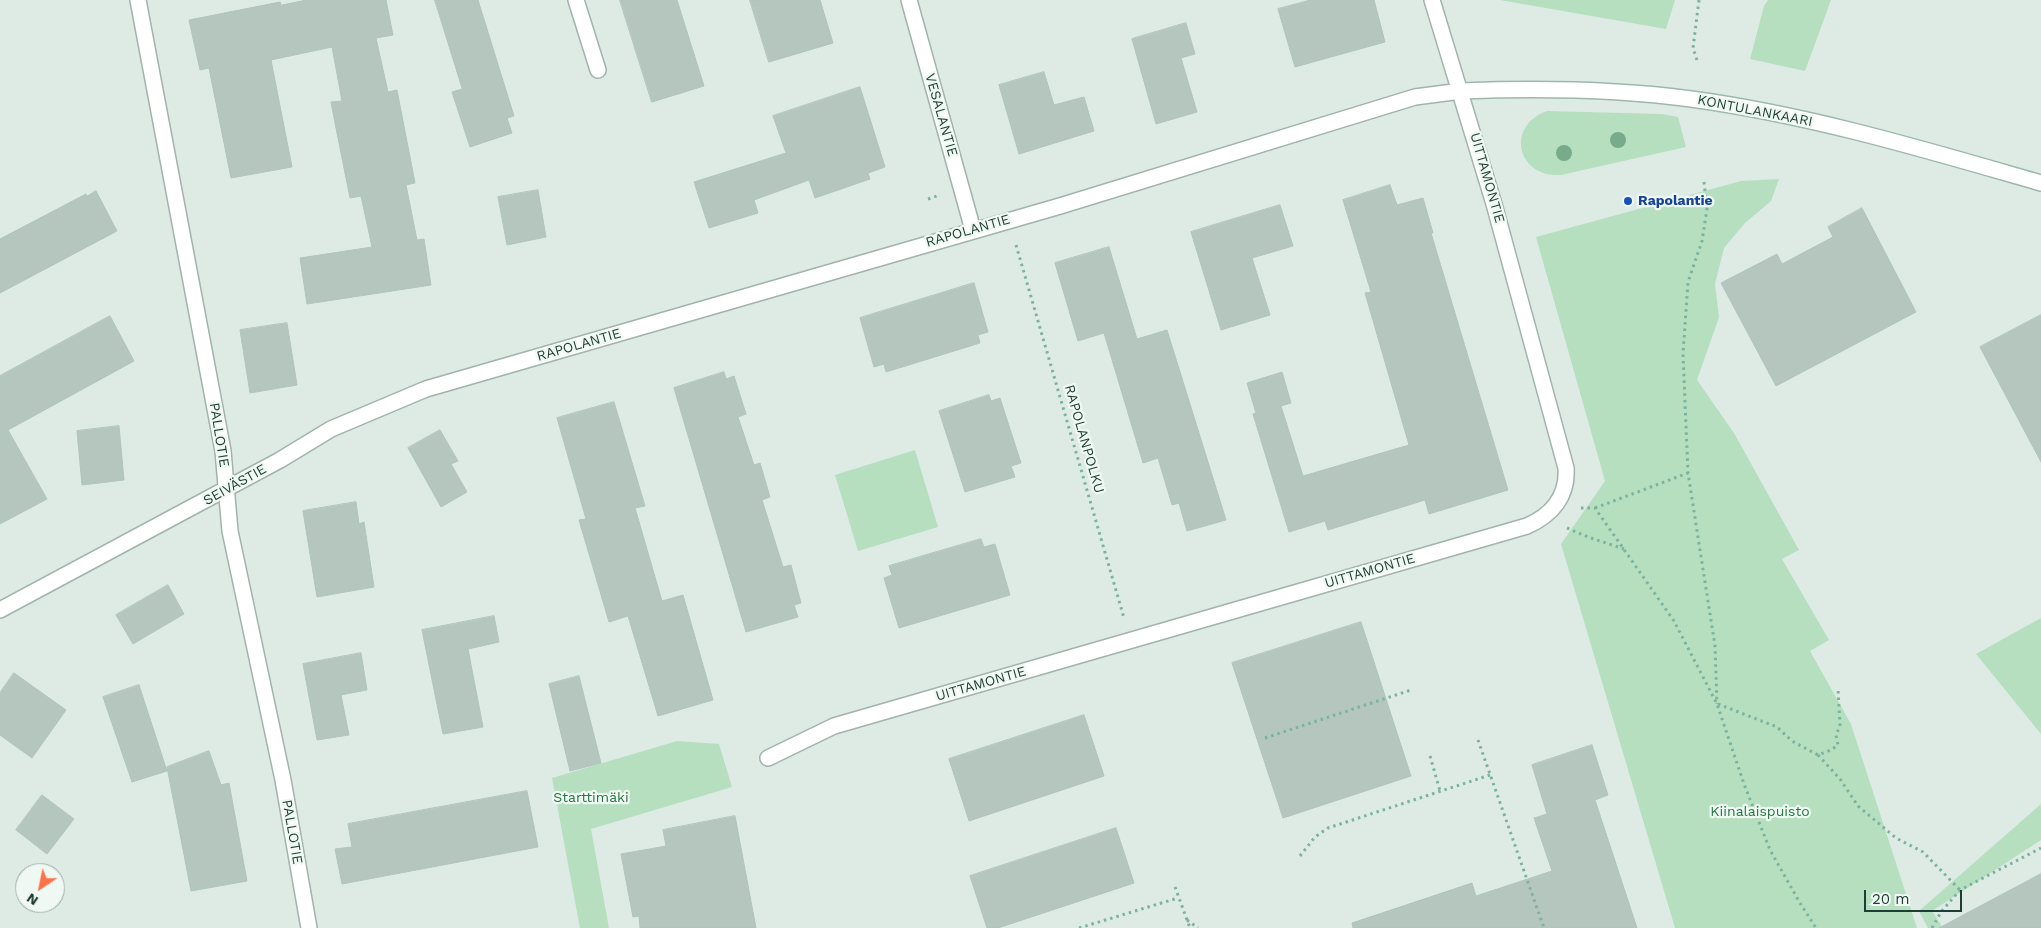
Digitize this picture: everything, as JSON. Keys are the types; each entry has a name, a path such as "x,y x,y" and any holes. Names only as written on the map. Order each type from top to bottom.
{"street":[{"name":"PALLOTIE","path":"138,0 223,451 230,532 283,780 309,928"},
{"path":"576,0 598,70"},
{"name":"VESALANTIE","path":"909,0 973,230"},
{"name":"UITTAMONTIE","path":"768,758 834,726 1527,526 1542,519 1559,501 1567,480 1566,468 1497,212 1432,0"},
{"name":"KONTULANKAARI","path":"1461,91 1520,89 1655,95 1693,99 1875,137 2041,183"},
{"name":"RAPOLANTIE","path":"476,375 1060,206 1414,97 1461,91"},
{"name":"SEIVÄSTIE","path":"0,610 226,490 331,429 426,389 476,375"}],"path":[{"path":"1697,60 1693,48 1699,0"},
{"path":"1704,182 1707,209 1702,241 1688,282 1683,354 1688,473 1715,646 1717,704"},
{"name":"RAPOLANPOLKU","path":"1016,244 1130,641"},
{"path":"1559,501 1585,510 1595,508 1688,473"},
{"path":"1595,508 1674,621 1717,704 1744,784 1770,850 1816,928"},
{"path":"1567,528 1624,549"},
{"path":"1818,755 1838,745 1836,735 1840,726 1838,688"},
{"path":"1265,738 1411,690"},
{"path":"1717,704 1777,727 1792,741 1818,755 1840,779 1858,806 1896,838 1923,852 1960,890"},
{"path":"1478,740 1544,928"},
{"path":"1430,756 1440,791"},
{"path":"1300,856 1315,837 1328,828 1490,775"},
{"path":"1932,928 1941,912 1960,890 2041,848"},
{"path":"1175,888 1190,928"},
{"path":"1079,928 1178,898"},
{"path":"1187,920 1198,928"}],"green space":[{"path":"1500,0 1675,0 1666,29"},
{"path":"1768,0 1831,0 1805,71 1750,59 1764,6"},
{"path":"1547,111 1662,114 1678,117 1686,147 1561,175 1546,174 1534,168 1526,160 1522,150 1521,139 1525,128 1534,118"},
{"name":"Kiinalaispuisto","path":"1779,179 1771,201 1745,223 1724,248 1715,284 1719,317 1697,380 1734,433 1799,550 1782,559 1829,640 1810,651 1851,724 1917,928 1675,928 1561,544 1605,481 1536,237 1741,181"},
{"path":"915,450 938,527 858,551 835,475"},
{"path":"2041,618 2041,734 1976,654"},
{"name":"Starttimäki","path":"677,741 719,744 732,787 591,829 609,928 580,928 552,778"},
{"path":"2041,804 2041,840 1932,911 1943,928 1928,928 1919,911"}],"building":[{"path":"307,0 386,0 393,35 376,38 388,92 397,90 415,183 406,185 417,240 424,239 431,285 307,304 300,258 372,247 361,196 350,198 331,102 342,101 332,47 271,60 292,167 231,178 209,68 200,70 189,20 280,2 281,5"},
{"path":"435,0 478,0 514,116 507,118 512,133 470,147 452,92 462,89"},
{"path":"620,0 677,0 704,86 652,102"},
{"path":"750,0 820,0 833,43 769,62"},
{"path":"1311,0 1374,0 1385,42 1295,67 1278,9"},
{"path":"1186,23 1195,54 1181,58 1197,112 1156,124 1132,39"},
{"path":"1044,72 1054,105 1084,97 1094,131 1019,154 999,85"},
{"path":"860,87 885,167 868,173 870,179 815,198 809,180 754,200 758,213 709,228 694,182 786,153 773,116"},
{"path":"1390,185 1397,205 1423,198 1433,233 1431,233 1508,490 1429,514 1425,500 1328,530 1325,521 1289,532 1253,414 1256,413 1247,383 1282,372 1291,403 1281,406 1303,476 1409,445 1365,293 1371,292 1343,200"},
{"path":"538,190 546,237 507,245 498,197"},
{"path":"96,191 117,231 0,293 0,239 86,194 87,196"},
{"path":"1280,205 1293,246 1252,258 1270,315 1221,330 1191,232"},
{"path":"1862,208 1916,312 1776,386 1721,283 1777,254 1782,264 1833,237 1828,227"},
{"path":"1109,247 1137,339 1167,330 1226,520 1187,531 1179,503 1172,505 1158,458 1143,463 1104,333 1078,341 1055,263"},
{"path":"974,283 988,332 978,335 980,343 886,372 884,364 874,367 860,318"},
{"path":"2041,315 2041,462 1980,347"},
{"path":"110,316 134,361 8,430 47,499 0,524 0,376"},
{"path":"287,323 297,385 250,393 240,330"},
{"path":"724,372 726,379 734,376 746,414 738,417 754,465 760,463 770,497 762,500 783,567 791,565 801,603 794,605 798,617 746,632 674,388"},
{"path":"989,395 991,401 1000,398 1021,463 1011,466 1015,477 965,492 939,411"},
{"path":"614,402 645,506 635,508 662,601 683,595 713,700 658,716 628,616 609,622 579,520 586,519 557,418"},
{"path":"119,426 124,480 82,485 77,431"},
{"path":"440,430 458,461 451,464 467,492 441,507 408,448"},
{"path":"356,502 359,524 364,522 374,587 317,597 303,511"},
{"path":"981,539 984,547 995,544 1010,595 899,628 884,578 892,575 889,566"},
{"path":"168,585 184,614 133,644 116,615"},
{"path":"494,616 499,642 468,649 483,727 443,734 422,630"},
{"path":"1361,622 1411,776 1283,818 1232,663"},
{"path":"361,653 367,690 341,695 349,735 317,740 303,664"},
{"path":"14,673 66,710 32,758 0,735 0,693"},
{"path":"579,676 601,763 570,771 549,684"},
{"path":"139,685 167,771 132,782 103,697"},
{"path":"1084,715 1104,776 969,821 949,759"},
{"path":"1592,745 1608,795 1595,800 1637,928 1353,928 1352,923 1472,883 1476,896 1552,871 1534,818 1547,814 1532,765"},
{"path":"209,751 221,785 229,783 247,881 191,891 167,767"},
{"path":"527,791 538,847 342,884 335,849 352,847 348,824"},
{"path":"42,795 74,819 47,854 16,830"},
{"path":"735,816 756,928 640,928 639,916 633,917 621,854 666,846 663,830"},
{"path":"1116,828 1134,883 998,928 987,928 970,876"},
{"path":"2041,874 2041,928 1939,928 1999,896"}],"place":[{"name":"Rapolantie","path":"1628,201"}]}
